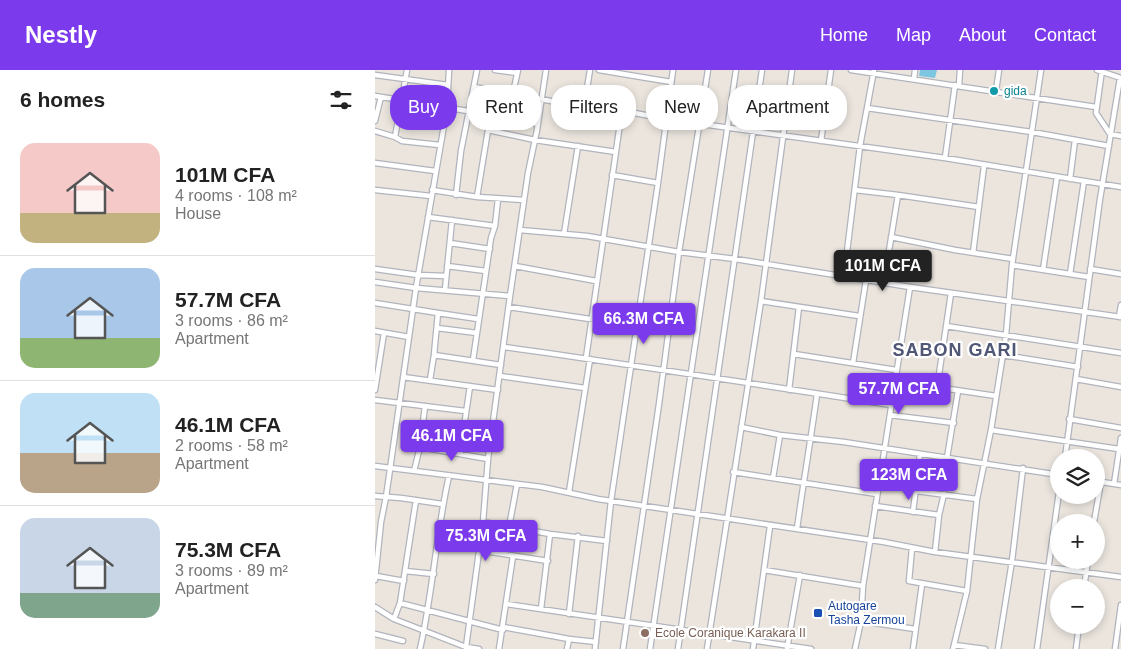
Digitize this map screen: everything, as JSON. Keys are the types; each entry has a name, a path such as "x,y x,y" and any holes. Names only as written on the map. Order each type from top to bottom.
{"street":[{"path":"405,85 407,70"},
{"path":"448,85 449,70"},
{"path":"474,85 477,70"},
{"path":"495,70 518,72 515,85"},
{"path":"546,70 541,98 551,100"},
{"path":"588,85 590,70"},
{"path":"599,70 671,82"},
{"path":"671,85 673,70"},
{"path":"706,85 708,70"},
{"path":"650,649 736,70"},
{"path":"678,649 762,70"},
{"path":"707,649 761,301 792,70"},
{"path":"821,141 831,70"},
{"path":"851,70 1097,107"},
{"path":"914,79 915,70"},
{"path":"945,158 960,70"},
{"path":"996,91 999,70"},
{"path":"985,649 954,647 967,591 969,556 977,499 991,430 1003,355 1012,265 1041,70"},
{"path":"1067,449 1069,419 1089,277 1110,134 1120,78 1100,71 1096,113 1110,134 1121,136"},
{"path":"844,276 860,146 873,72"},
{"path":"375,75 406,78 443,85"},
{"path":"375,96 390,99"},
{"path":"375,121 381,97"},
{"path":"867,108 1032,132 1109,146"},
{"path":"456,195 467,117"},
{"path":"718,127 945,158 984,166 1121,186"},
{"path":"395,137 397,130"},
{"path":"404,581 375,578 381,522 416,288 443,130"},
{"path":"477,197 488,130 535,140 616,152"},
{"path":"466,647 483,522 488,459 497,390 524,200 537,130"},
{"path":"569,492 585,388 596,281 619,130"},
{"path":"595,649 611,501 665,130"},
{"path":"623,649 679,252 699,130"},
{"path":"375,131 402,141 440,145"},
{"path":"1070,179 1075,140"},
{"path":"563,234 579,146"},
{"path":"375,163 435,171"},
{"path":"973,253 984,166"},
{"path":"612,175 658,183"},
{"path":"1043,270 1057,177"},
{"path":"1070,274 1084,181"},
{"path":"375,190 431,196"},
{"path":"433,190 456,195 524,200"},
{"path":"855,190 979,207"},
{"path":"884,282 899,195"},
{"path":"473,360 498,199"},
{"path":"428,217 495,226"},
{"path":"445,290 452,220"},
{"path":"520,230 603,239 910,287 1120,317 1121,305"},
{"path":"891,237 1013,259"},
{"path":"450,243 490,249"},
{"path":"1012,265 1089,277"},
{"path":"447,266 487,271"},
{"path":"515,266 596,281"},
{"path":"375,269 418,275 447,276"},
{"path":"1091,269 1121,274"},
{"path":"853,363 866,280"},
{"path":"375,282 416,288 510,296"},
{"path":"855,649 861,621 863,586 910,287"},
{"path":"937,388 951,293"},
{"path":"761,301 859,316"},
{"path":"375,303 479,319"},
{"path":"509,307 637,326"},
{"path":"789,390 799,307"},
{"path":"429,380 434,355 438,313"},
{"path":"946,326 1121,353"},
{"path":"437,328 477,333"},
{"path":"375,331 409,338"},
{"path":"375,390 384,333"},
{"path":"504,347 588,358 891,405"},
{"path":"794,354 896,370"},
{"path":"434,355 501,365"},
{"path":"1003,355 1077,367"},
{"path":"500,376 585,388"},
{"path":"403,377 497,390"},
{"path":"1076,379 1121,387"},
{"path":"895,381 996,396"},
{"path":"460,454 470,386"},
{"path":"947,458 959,391"},
{"path":"797,529 817,394"},
{"path":"375,400 465,411"},
{"path":"414,471 420,447 425,406"},
{"path":"890,415 954,423"},
{"path":"1069,419 1121,428"},
{"path":"741,427 811,439 1050,473"},
{"path":"991,430 1119,449"},
{"path":"773,478 780,434"},
{"path":"1114,484 1121,438"},
{"path":"420,447 488,459"},
{"path":"913,512 920,454"},
{"path":"375,466 517,484 611,501 870,540 935,552 1121,577"},
{"path":"998,649 1012,561 1023,468"},
{"path":"733,472 877,494"},
{"path":"421,649 434,574 442,504 449,476"},
{"path":"1105,482 1121,485"},
{"path":"509,527 517,484"},
{"path":"915,491 977,499"},
{"path":"935,552 939,515 944,494"},
{"path":"375,496 442,504"},
{"path":"394,619 400,603 416,500"},
{"path":"1037,649 1057,504"},
{"path":"875,506 939,515"},
{"path":"375,522 381,522"},
{"path":"483,522 550,534 607,541"},
{"path":"753,649 770,526"},
{"path":"541,609 550,534"},
{"path":"569,614 578,536"},
{"path":"912,548 909,581 967,591"},
{"path":"478,550 548,561"},
{"path":"499,649 513,556"},
{"path":"1085,579 1086,569"},
{"path":"764,570 863,586"},
{"path":"405,571 434,574"},
{"path":"787,647 800,575"},
{"path":"913,649 922,584"},
{"path":"400,603 470,622 596,642"},
{"path":"506,604 787,647 811,649"},
{"path":"1115,649 1121,605"},
{"path":"375,607 394,619 466,647 479,649"},
{"path":"861,621 915,629"},
{"path":"375,634 403,641"},
{"path":"1076,649 1078,634"},
{"path":"567,649 569,639"},
{"path":"453,649 455,642"}],"water":[{"path":"920,70 937,70 935,78 919,76"}],"place":[{"name":"gida","path":"994,91"},
{"name":"Autogare Tasha Zermou","path":"818,613"},
{"name":"Ecole Coranique Karakara II","path":"645,633"}],"district":[{"name":"SABON GARI","path":"955,350"}]}
